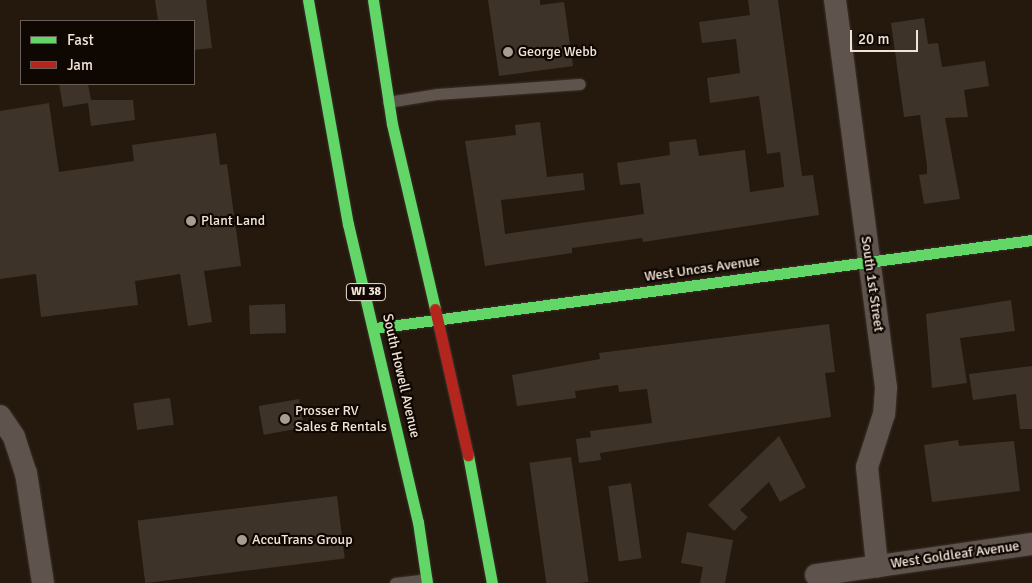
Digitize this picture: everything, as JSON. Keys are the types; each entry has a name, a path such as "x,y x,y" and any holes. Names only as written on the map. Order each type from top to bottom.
{"main road":[{"name":"South Howell Avenue","path":"308,0 348,224 375,328 427,581"},
{"path":"373,0 388,102 439,319 492,583"},
{"name":"West Uncas Avenue","path":"375,328 1032,240"}],"street":[{"name":"South 1st Street","path":"835,0 886,388 884,414 868,467 877,566"},
{"path":"0,416 14,437 26,473 42,583"},
{"name":"West Goldleaf Avenue","path":"816,575 1032,544"}],"lane":[{"path":"388,102 437,94 580,84"},
{"path":"395,583 427,581"}],"building":[{"path":"155,0 206,0 212,48 195,50 195,20 158,20"},
{"path":"488,0 540,0 540,5 564,2 573,66 499,76"},
{"path":"748,0 778,0 802,176 813,175 819,215 643,242 642,238 572,248 572,253 485,266 465,141 516,135 515,125 540,122 547,177 583,173 585,190 501,200 505,234 644,214 640,183 620,185 617,163 670,155 669,142 696,139 699,156 745,150 750,192 784,187 780,152 767,154 759,96 710,103 707,78 740,73 736,39 702,43 699,22 750,15"},
{"path":"924,18 928,44 938,43 942,67 985,61 989,86 964,90 968,117 945,118 960,199 924,204 919,175 927,174 927,166 920,115 904,117 891,23"},
{"path":"59,85 88,85 91,100 133,100 135,120 91,126 88,103 63,107"},
{"path":"49,103 59,172 134,161 132,145 216,133 220,165 227,164 241,266 204,271 212,322 188,326 180,274 135,281 138,305 41,317 36,274 0,279 0,111"},
{"path":"1011,300 1015,331 960,338 967,383 932,388 926,314"},
{"path":"285,304 286,333 250,334 249,305"},
{"path":"829,324 835,372 825,373 831,417 600,453 601,460 579,463 576,439 591,437 590,431 652,423 647,389 619,392 618,385 575,391 576,398 517,406 512,375 600,359 599,353"},
{"path":"1032,366 1032,429 1020,429 1016,394 973,400 969,374"},
{"path":"170,398 174,425 137,430 133,403"},
{"name":"Prosser RV Sales & Rentals","path":"299,399 304,428 264,435 259,406"},
{"path":"779,436 806,487 780,502 769,482 740,510 748,517 734,531 708,505"},
{"path":"958,440 959,446 1014,441 1020,491 932,502 924,445"},
{"path":"571,457 589,582 546,583 529,463"},
{"path":"631,483 642,558 619,561 608,486"},
{"name":"AccuTrans Group","path":"337,496 345,559 145,583 137,520"},
{"path":"687,532 733,540 725,583 700,583 703,567 681,563"}],"traffic: fast":[{"path":"308,0 348,224 418,522 427,583"},
{"path":"373,0 392,124 435,309"},
{"path":"375,328 1032,240"},
{"path":"468,455 492,583"}],"traffic: jam":[{"path":"435,309 468,455"}],"place":[{"name":"George Webb","path":"508,52"},
{"name":"Plant Land","path":"191,221"},
{"name":"Prosser RV Sales & Rentals","path":"285,419"},
{"name":"AccuTrans Group","path":"242,540"}]}
